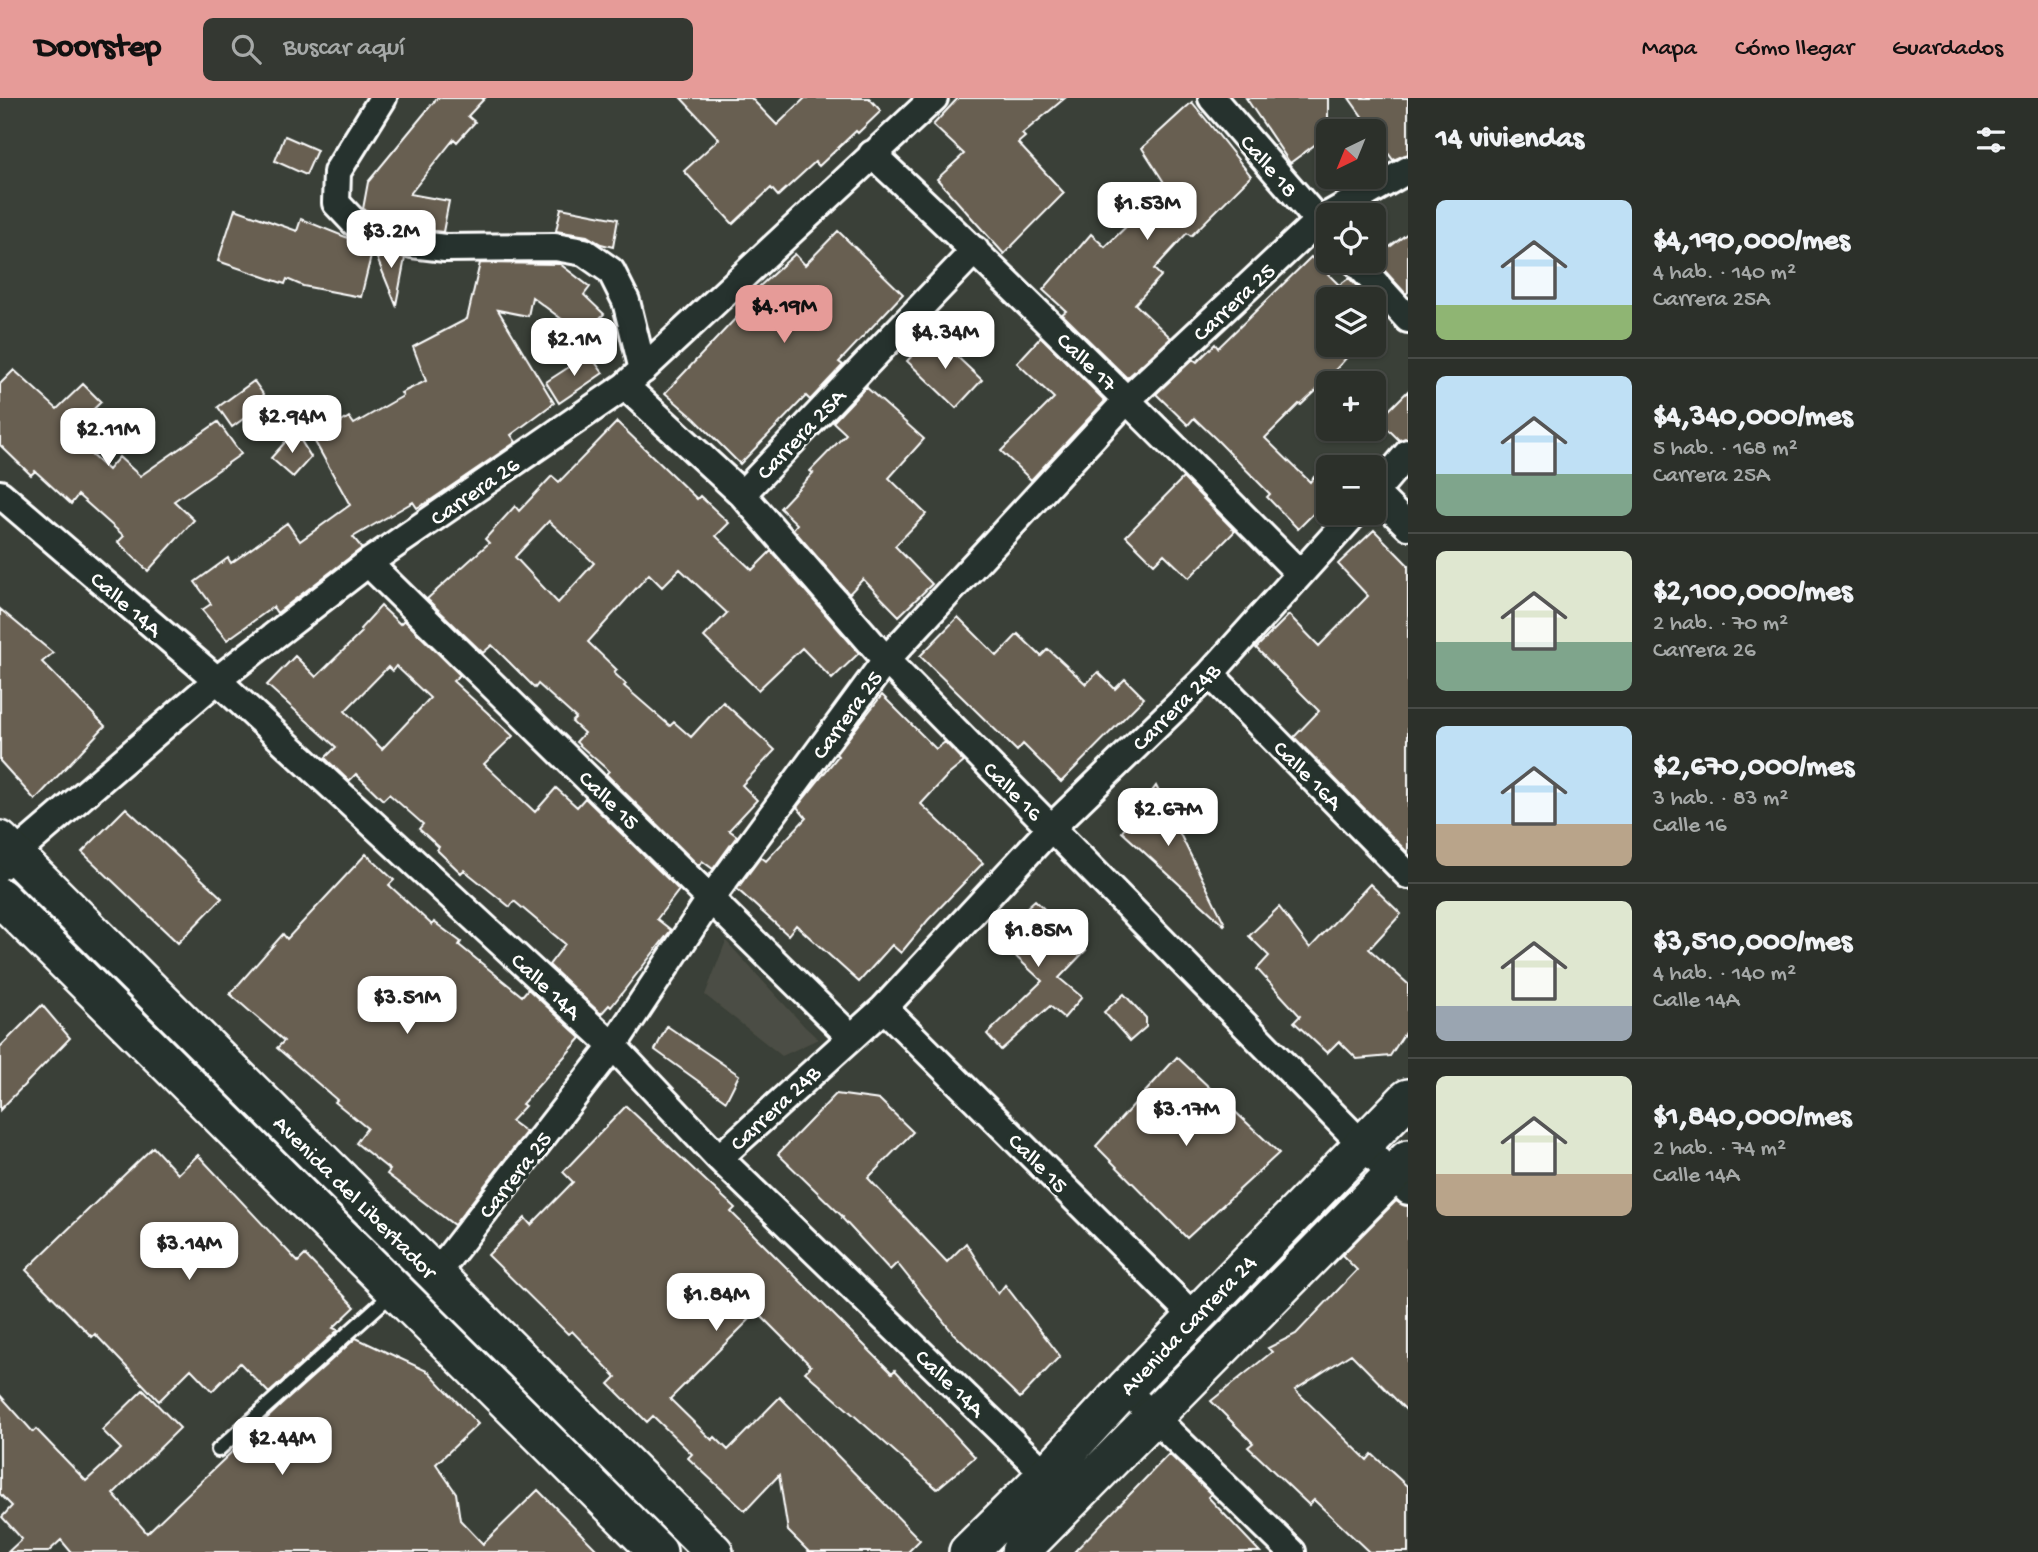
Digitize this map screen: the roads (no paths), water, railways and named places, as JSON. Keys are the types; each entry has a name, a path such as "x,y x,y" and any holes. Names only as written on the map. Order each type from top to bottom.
{"main road":[{"name":"Avenida del Libertador","path":"5,854 714,1552"},
{"name":"Avenida del Libertador","path":"0,897 657,1551"},
{"name":"Avenida Carrera 24","path":"1020,1552 1059,1487 1125,1389 1408,1098"},
{"name":"Avenida Carrera 24","path":"968,1552 1153,1417 1403,1175"}],"street":[{"path":"383,98 337,172 336,203 354,222 412,244 445,248 555,247 584,252 611,271 626,301 634,378"},
{"name":"Carrera 26","path":"5,854 216,680 368,563 634,378 933,98"},
{"name":"Calle 18","path":"1212,98 1316,210"},
{"name":"Calle 17","path":"872,154 1128,399 1299,573"},
{"name":"Carrera 25","path":"1355,203 1408,170"},
{"name":"Carrera 25","path":"435,1275 613,1046 710,898 886,660 1128,399 1316,230"},
{"name":"Carrera 25A","path":"742,494 975,250"},
{"path":"1366,273 1408,319"},
{"name":"Calle 16","path":"634,378 742,494 886,660 1361,1145 1403,1175"},
{"path":"1386,478 1408,453"},
{"name":"Calle 14A","path":"0,494 216,680 613,1046 719,1158 1059,1487"},
{"path":"1386,504 1408,526"},
{"name":"Carrera 24B","path":"719,1158 884,1008 1051,828 1210,674 1344,525"},
{"name":"Calle 15","path":"368,563 851,1037"},
{"name":"Calle 16A","path":"1210,674 1408,875"},
{"name":"Calle 15","path":"884,1008 1195,1317"},
{"path":"1125,1389 1292,1552"}],"lane":[{"path":"218,1450 396,1290"}]}
